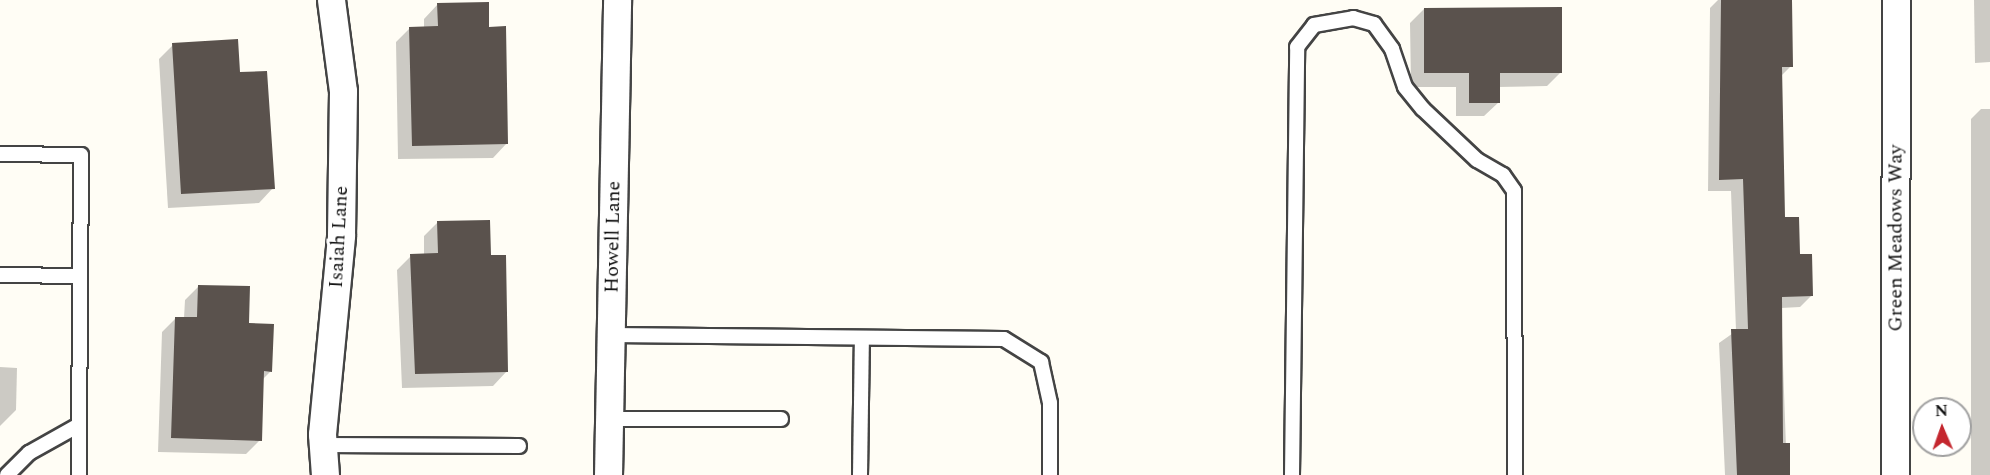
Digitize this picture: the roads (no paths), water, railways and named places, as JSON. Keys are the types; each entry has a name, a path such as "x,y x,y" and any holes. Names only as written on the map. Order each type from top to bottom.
{"street":[{"name":"Isaiah Lane","path":"325,475 323,445 341,235 343,91 331,0"},
{"name":"Howell Lane","path":"608,475 617,0"},
{"name":"Green Meadows Way","path":"1895,475 1896,0"}],"lane":[{"path":"1292,475 1297,47 1314,26 1353,18 1374,24 1392,49 1405,87 1424,109 1477,159 1503,175 1514,191 1515,475"},
{"path":"0,154 81,155 78,475"},
{"path":"0,274 80,276"},
{"path":"611,335 1004,339 1041,362 1050,403 1050,475"},
{"path":"860,475 862,338"},
{"path":"609,419 781,419"},
{"path":"7,475 29,453 79,426"},
{"path":"323,445 519,446"}]}
